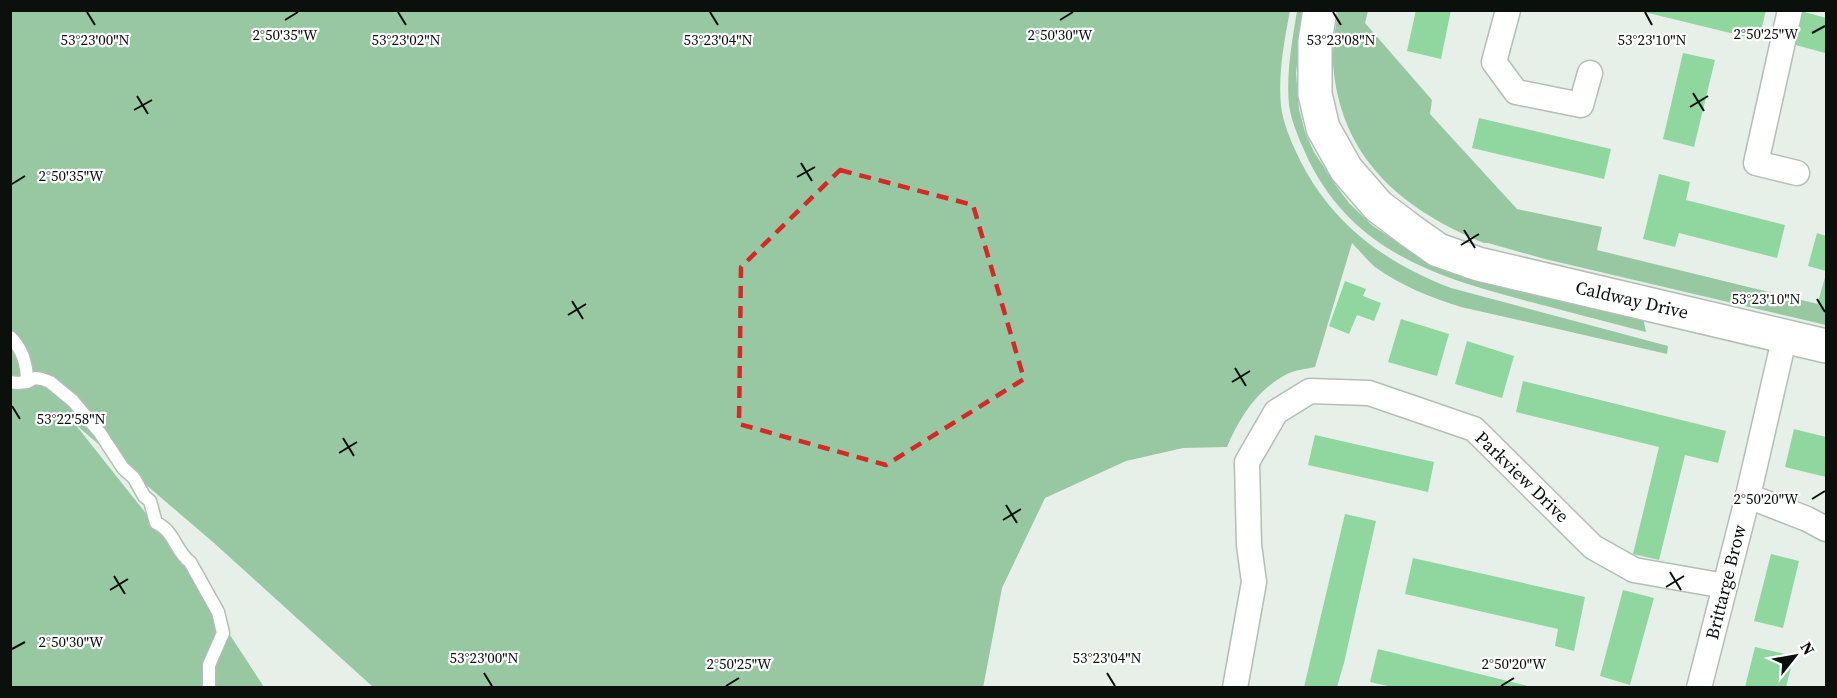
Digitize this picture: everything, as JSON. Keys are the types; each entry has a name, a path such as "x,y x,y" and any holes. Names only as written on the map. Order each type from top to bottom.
{"main road":[{"name":"Caldway Drive","path":"1320,10 1315,42 1315,94 1323,128 1346,169 1378,206 1438,250 1478,264 1827,346"}],"street":[{"path":"1508,10 1494,62 1516,92 1581,105 1590,73"},
{"path":"1790,10 1756,163 1797,173"},
{"name":"Brittarge Brow","path":"1700,687 1785,336"},
{"name":"Parkview Drive","path":"1235,687 1254,582 1249,545 1247,462 1276,412 1310,391 1369,393 1474,429 1593,547 1634,570 1725,586"},
{"path":"1748,496 1827,529"}],"lane":[{"path":"10,337 17,343 27,366 27,382"},
{"path":"10,382 27,382 35,378 50,382 73,401 100,433 123,468 134,478 153,507 156,523 165,526 184,557 190,562 218,612 223,633 209,665 209,687"}],"highlighted area":[{"path":"840,170 973,205 1024,379 886,465 739,424 741,267"}],"green space":[{"path":"10,11 1290,11 1280,82 1281,106 1285,124 1310,178 1325,200 1360,237 1403,266 1451,288 1668,346 1667,354 1461,307 1438,299 1385,274 1352,243 1315,367 1290,373 1277,380 1258,396 1237,425 1227,447 1183,448 1126,461 1045,498 1002,588 983,688 373,687 214,543 75,424 171,545 264,687 11,687"},
{"path":"1297,11 1304,11 1296,73 1299,109 1305,132 1314,152 1337,187 1349,203 1373,226 1414,253 1643,317 1646,332 1497,293 1432,271 1375,240 1350,218 1328,192 1309,161 1290,112 1289,70"},
{"path":"1338,11 1368,11 1365,23 1432,100 1430,114 1517,209 1602,227 1597,250 1826,306 1826,325 1484,243 1429,216 1384,180 1366,158 1351,133 1340,106 1333,66"}],"building":[{"path":"1416,10 1451,10 1441,59 1407,51"},
{"path":"1636,10 1766,10 1759,40"},
{"path":"1801,11 1826,18 1825,53 1792,44"},
{"path":"1683,53 1715,60 1694,147 1663,139"},
{"path":"1479,118 1611,149 1604,179 1472,148"},
{"path":"1659,174 1690,182 1686,200 1785,225 1777,258 1679,233 1675,247 1643,239"},
{"path":"1817,233 1826,236 1826,271 1808,266"},
{"path":"1826,274 1826,308 1817,305"},
{"path":"1345,281 1366,289 1363,296 1381,303 1374,321 1357,315 1349,334 1329,326"},
{"path":"1401,319 1449,334 1437,376 1388,362"},
{"path":"1467,341 1514,356 1502,398 1455,384"},
{"path":"1523,381 1726,431 1718,463 1685,455 1659,560 1633,554 1659,447 1516,412"},
{"path":"1794,429 1826,437 1826,477 1785,467"},
{"path":"1315,435 1434,462 1428,492 1308,465"},
{"path":"1345,514 1376,521 1344,663 1337,687 1304,687"},
{"path":"1771,554 1799,561 1783,628 1754,621"},
{"path":"1413,558 1585,597 1574,651 1555,646 1558,629 1405,594"},
{"path":"1623,590 1654,598 1630,685 1600,676"},
{"path":"1755,647 1794,656 1786,687 1745,687"},
{"path":"1378,649 1532,687 1392,687 1370,682"}]}
